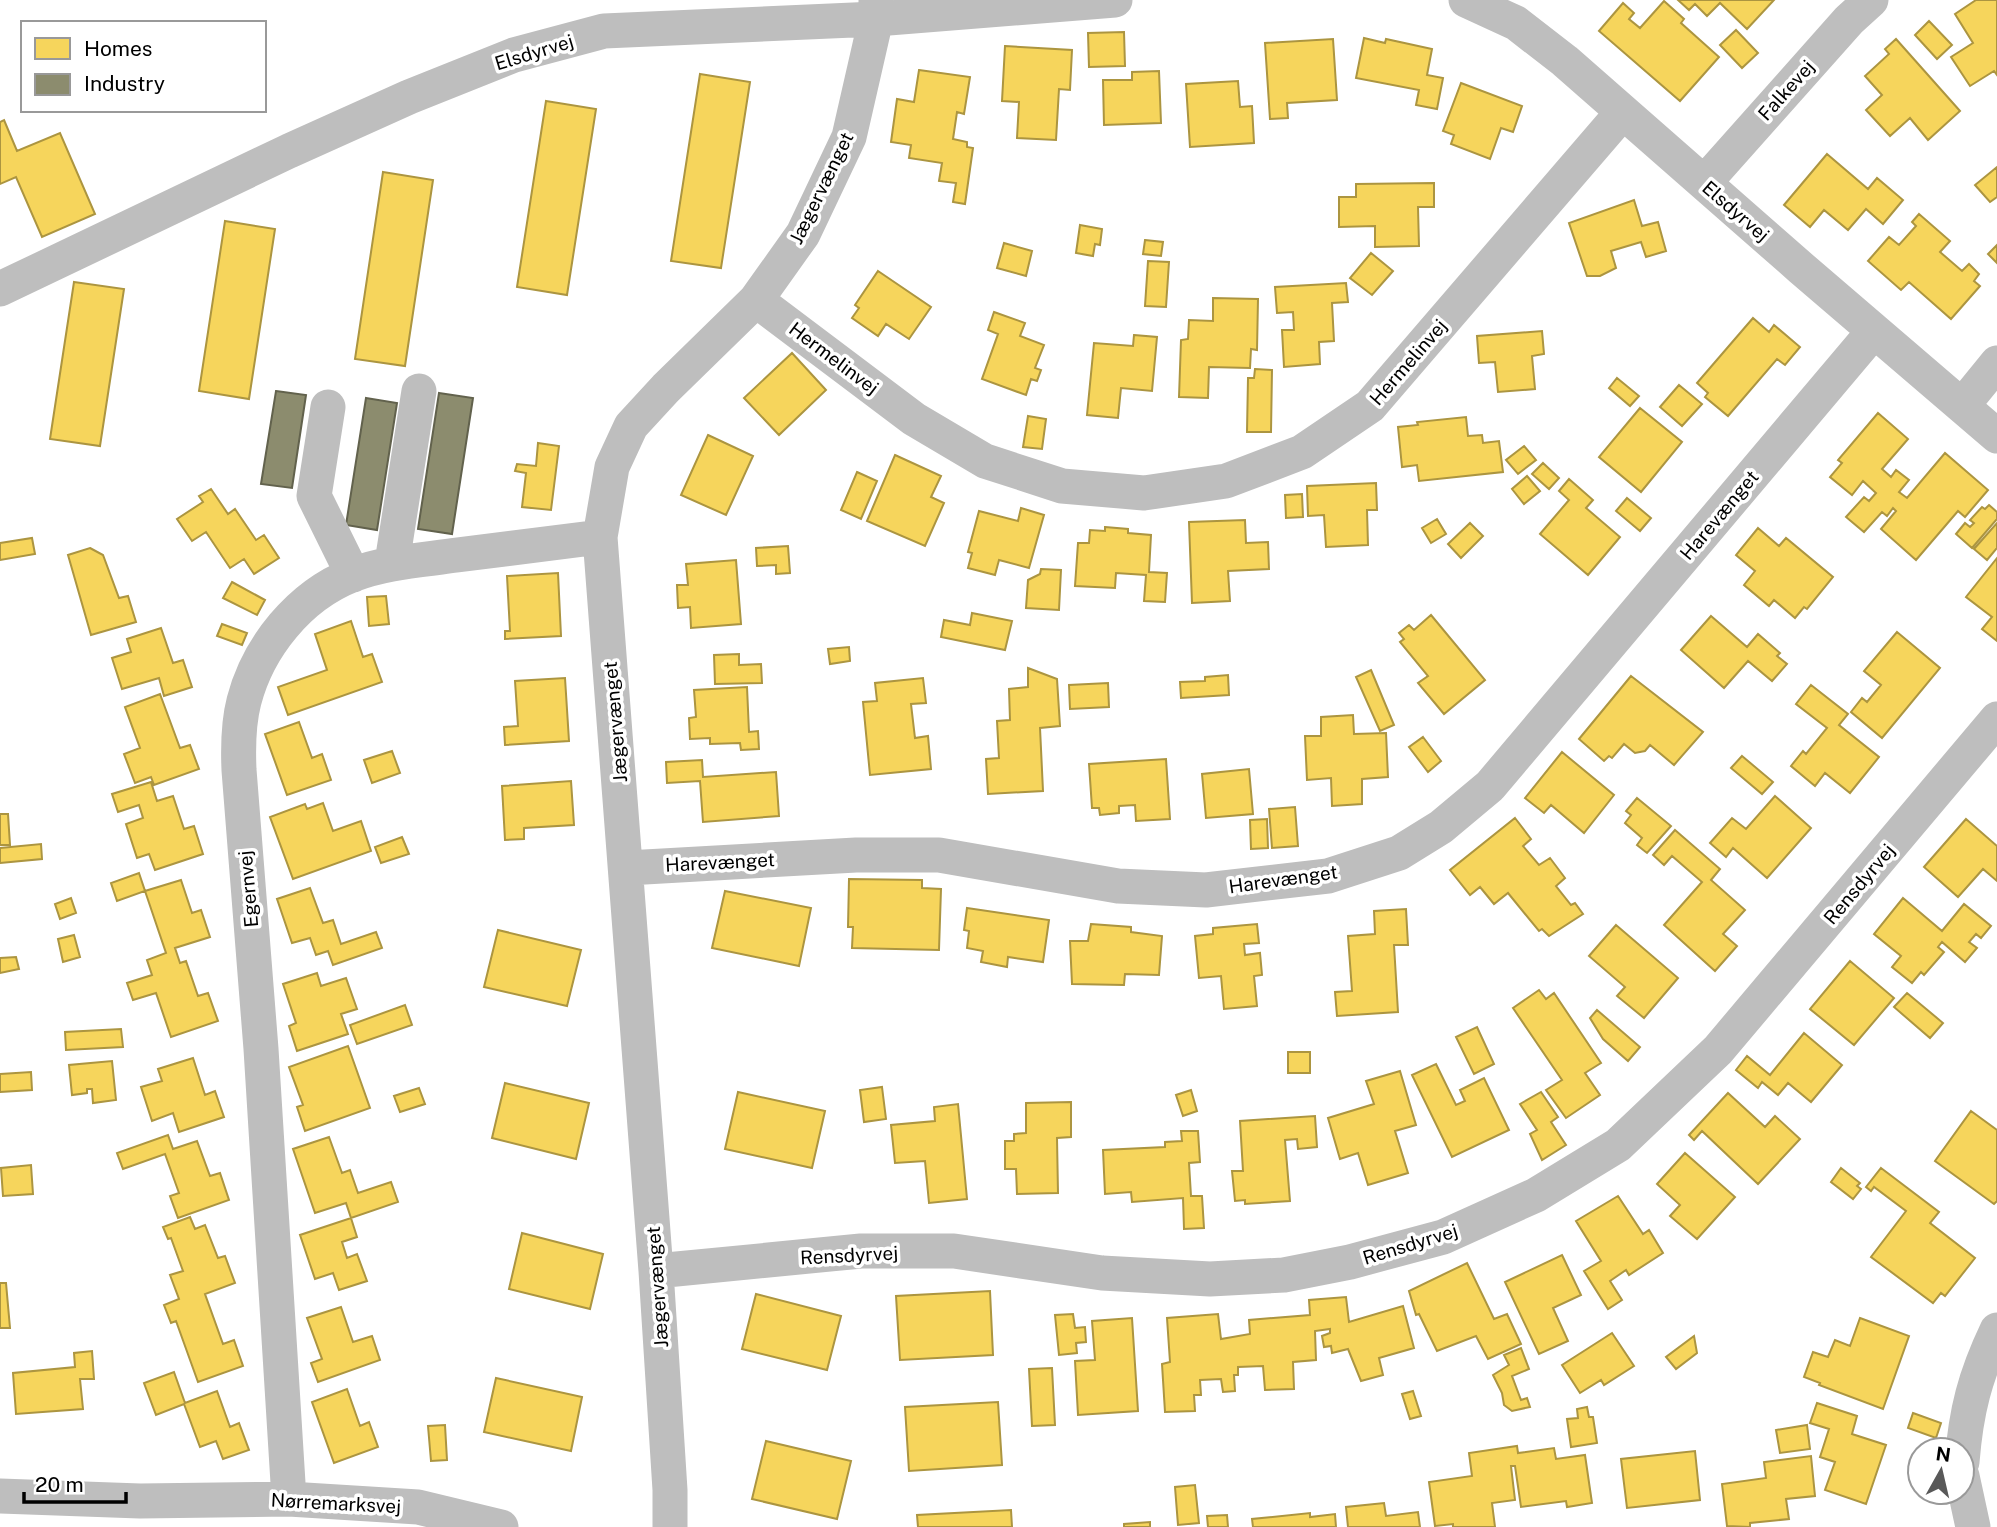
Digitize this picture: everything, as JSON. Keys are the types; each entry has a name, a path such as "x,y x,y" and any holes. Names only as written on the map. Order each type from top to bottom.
{"street":[{"name":"Elsdyrvej","path":"0,289 289,151 409,97 514,55 604,31 876,9 1115,0"},
{"name":"Elsdyrvej","path":"1466,0 1516,23 1565,61 1997,436"},
{"name":"Falkevej","path":"1704,183 1849,20 1871,0"},
{"name":"Jægervænget","path":"670,1527 656,1271 600,537 612,467 631,426 756,300 803,234 849,137 876,9"},
{"name":"Hermelinvej","path":"756,300 914,419 985,461 1062,486 1144,493 1226,481 1302,452 1370,407 1622,113"},
{"name":"Harevænget","path":"627,868 856,855 939,855 1118,886 1206,890 1328,876 1399,853 1441,827 1490,786 1874,331"},
{"path":"1962,406 1997,363"},
{"path":"392,564 419,391"},
{"path":"328,407 314,496 352,575"},
{"name":"Egernvej","path":"289,1499 238,735 244,701 252,679 274,638 293,615 315,596 352,575 392,564 600,537"},
{"name":"Rensdyrvej","path":"656,1271 861,1251 954,1251 1102,1273 1210,1279 1284,1275 1350,1262 1443,1237 1536,1195 1618,1145 1718,1049 1997,719"},
{"path":"1964,1436 1965,1420 1979,1367 1997,1330"},
{"name":"Nørremarksvej","path":"0,1496 140,1501 289,1499 418,1507 502,1527"},
{"path":"1968,1506 1973,1527"}],"building: Homes":[{"path":"1678,0 1774,0 1747,29 1720,3 1707,16 1695,4 1689,10"},
{"path":"1976,0 1997,0 1997,75 1994,71 1970,86 1951,57 1973,43 1955,14"},
{"path":"1664,1 1684,19 1681,23 1719,57 1680,101 1599,31 1623,3 1634,13 1629,19 1640,28"},
{"path":"1929,21 1952,45 1937,59 1915,35"},
{"path":"1736,30 1758,53 1742,68 1720,45"},
{"path":"1124,32 1125,66 1089,67 1088,33"},
{"path":"1364,38 1385,43 1386,39 1432,49 1427,75 1443,78 1437,109 1416,105 1419,90 1356,78"},
{"path":"1333,39 1337,100 1287,103 1288,118 1270,119 1265,43"},
{"path":"1896,39 1960,111 1928,140 1910,118 1890,136 1866,110 1882,95 1865,76 1889,54 1885,49"},
{"path":"1005,46 1072,50 1070,90 1059,89 1056,140 1017,138 1019,102 1002,101"},
{"path":"919,70 970,77 964,114 957,112 953,139 967,142 967,147 973,148 965,204 953,202 956,183 939,181 942,163 909,158 911,145 891,142 897,99 914,102"},
{"path":"1159,71 1161,123 1104,125 1103,80 1132,80 1132,72"},
{"path":"700,74 750,82 721,268 671,261"},
{"path":"1238,81 1240,107 1252,106 1254,143 1190,147 1186,84"},
{"path":"1461,83 1522,106 1513,132 1501,128 1490,159 1451,144 1454,135 1443,131"},
{"path":"546,101 596,109 567,295 517,287"},
{"path":"4,120 17,151 60,133 95,214 42,237 16,177 0,184 0,122"},
{"path":"1827,154 1868,189 1877,178 1903,200 1883,224 1866,209 1848,230 1824,210 1810,227 1784,205"},
{"path":"1997,167 1997,197 1990,202 1975,185"},
{"path":"383,172 433,180 405,366 355,359"},
{"path":"1434,183 1434,207 1418,207 1419,246 1375,247 1375,226 1339,227 1339,197 1356,197 1356,184"},
{"path":"1634,200 1642,226 1658,222 1666,251 1646,257 1641,242 1611,251 1616,268 1600,276 1587,276 1569,223"},
{"path":"1919,214 1950,241 1940,252 1962,271 1969,264 1979,274 1974,281 1980,286 1951,319 1909,282 1901,290 1868,261 1889,237 1899,245 1916,226 1912,222"},
{"path":"225,221 275,229 249,399 199,391"},
{"path":"1080,225 1102,229 1100,245 1095,244 1093,256 1076,253"},
{"path":"1145,240 1163,242 1161,256 1143,254"},
{"path":"1004,243 1032,251 1026,276 997,268"},
{"path":"1997,245 1997,263 1988,254"},
{"path":"1371,253 1393,271 1372,295 1350,278"},
{"path":"1148,261 1169,262 1166,307 1145,306"},
{"path":"878,271 931,307 909,339 886,324 878,336 852,318 859,308 855,305"},
{"path":"74,282 124,289 100,446 50,439"},
{"path":"1346,283 1348,302 1332,303 1334,341 1319,342 1320,364 1284,367 1282,330 1294,330 1293,312 1277,313 1275,287"},
{"path":"1213,298 1258,299 1257,350 1251,349 1250,368 1209,367 1208,398 1179,397 1181,340 1188,339 1189,320 1213,321"},
{"path":"994,312 1025,323 1020,336 1044,345 1035,368 1041,370 1037,381 1031,379 1026,395 982,379 998,334 988,330"},
{"path":"1753,318 1769,332 1774,325 1800,347 1785,365 1777,359 1728,416 1705,397 1708,393 1697,383"},
{"path":"1542,331 1544,354 1532,356 1535,389 1498,392 1495,362 1479,363 1477,336"},
{"path":"1134,335 1157,337 1152,391 1121,388 1118,418 1087,415 1094,343 1133,346"},
{"path":"792,353 826,390 779,435 744,398"},
{"path":"1255,369 1272,370 1271,432 1247,432 1248,378 1254,378"},
{"path":"1617,378 1639,396 1630,406 1609,388"},
{"path":"1679,385 1702,404 1682,426 1660,407"},
{"path":"1640,408 1682,442 1641,492 1599,457"},
{"path":"1878,413 1908,439 1882,469 1891,477 1896,470 1909,480 1899,492 1907,498 1945,453 1988,490 1965,517 1958,511 1916,560 1881,529 1896,511 1893,508 1887,516 1882,512 1864,532 1846,517 1864,497 1869,501 1876,493 1863,481 1852,495 1830,477 1842,463 1838,460"},
{"path":"1028,416 1046,419 1042,449 1023,447"},
{"path":"1466,417 1468,436 1482,435 1483,443 1499,441 1503,472 1419,481 1417,465 1402,467 1398,427 1418,425 1417,422"},
{"path":"708,435 753,456 726,515 681,495"},
{"path":"538,443 559,446 551,510 522,507 526,473 515,471 517,464 536,466"},
{"path":"1524,446 1536,460 1518,474 1506,460"},
{"path":"895,455 941,476 931,497 944,503 925,546 867,521"},
{"path":"1543,463 1559,478 1549,489 1532,474"},
{"path":"857,472 877,481 861,519 841,510"},
{"path":"1527,476 1540,491 1524,504 1512,489"},
{"path":"1569,479 1593,500 1586,508 1620,537 1588,575 1540,534 1569,500 1559,491"},
{"path":"1376,483 1377,510 1367,510 1368,545 1326,547 1324,515 1308,516 1307,486"},
{"path":"211,489 228,514 235,509 256,540 264,535 279,558 254,574 244,559 230,568 206,532 192,541 177,519 203,502 199,496"},
{"path":"1302,494 1303,517 1286,518 1285,495"},
{"path":"1627,498 1651,518 1640,531 1616,511"},
{"path":"1989,505 1997,512 1997,519 1972,548 1956,534 1965,523 1970,527 1974,523 1970,520 1982,507 1985,509"},
{"path":"1021,508 1044,515 1029,568 999,560 995,575 968,568 972,553 968,552 979,511 1018,521"},
{"path":"1437,519 1446,534 1431,543 1422,528"},
{"path":"1245,520 1246,543 1268,542 1269,569 1228,571 1230,601 1192,603 1189,522"},
{"path":"1470,523 1483,536 1461,558 1448,544"},
{"path":"1997,523 1997,548 1987,560 1974,549"},
{"path":"1105,527 1151,535 1149,572 1167,573 1165,602 1144,601 1146,575 1116,573 1115,588 1075,586 1078,543 1089,543 1090,530 1105,531"},
{"path":"1758,528 1779,546 1786,538 1833,577 1807,609 1804,607 1795,618 1774,600 1769,606 1744,585 1755,571 1736,555"},
{"path":"32,538 35,554 0,560 0,543"},
{"path":"788,546 790,573 776,574 776,565 757,566 756,548"},
{"path":"90,548 103,555 119,598 128,596 136,622 91,635 68,555"},
{"path":"1997,558 1997,641 1982,629 1992,617 1966,597"},
{"path":"736,560 741,624 691,628 690,607 678,608 677,585 688,585 686,564"},
{"path":"1041,569 1061,570 1059,610 1026,608 1028,580 1040,574"},
{"path":"558,573 561,636 505,639 505,631 510,631 507,576"},
{"path":"232,582 265,600 257,615 223,598"},
{"path":"386,596 389,624 369,626 367,597"},
{"path":"972,613 1012,621 1005,650 941,637 944,620 970,625"},
{"path":"1431,615 1485,680 1444,714 1418,683 1428,676 1400,642 1404,639 1399,633 1409,625 1414,630"},
{"path":"1711,616 1747,647 1758,634 1780,653 1777,656 1787,664 1772,681 1748,661 1724,688 1681,650"},
{"path":"351,621 363,657 372,654 382,682 288,715 278,687 327,670 315,634"},
{"path":"222,624 247,633 242,645 217,636"},
{"path":"161,628 173,663 183,660 192,687 164,696 159,678 122,689 112,658 131,652 127,639"},
{"path":"1897,632 1940,668 1882,738 1851,712 1862,698 1867,702 1881,685 1864,671"},
{"path":"849,647 850,661 830,664 828,649"},
{"path":"739,654 739,665 761,664 762,683 715,684 714,655"},
{"path":"1028,668 1057,679 1060,726 1040,728 1043,791 988,794 986,759 999,758 997,721 1010,720 1009,689 1028,687"},
{"path":"1371,670 1394,725 1380,731 1356,677"},
{"path":"1228,675 1229,695 1181,698 1180,682 1205,681 1205,677"},
{"path":"1631,676 1703,732 1674,765 1650,745 1645,751 1635,753 1624,744 1612,758 1609,756 1604,761 1579,739"},
{"path":"565,678 569,741 505,745 504,727 518,726 515,681"},
{"path":"923,678 926,703 911,704 915,738 928,736 931,769 870,775 863,702 877,701 875,683"},
{"path":"1108,683 1109,707 1070,709 1069,685"},
{"path":"1811,685 1848,714 1839,725 1879,757 1850,793 1825,773 1815,786 1791,766 1803,751 1806,754 1827,728 1796,704"},
{"path":"747,687 749,732 758,731 759,749 741,750 740,743 710,744 710,738 690,739 689,718 696,717 694,690"},
{"path":"160,694 180,748 190,745 199,769 154,785 151,777 135,783 124,754 140,748 125,707"},
{"path":"1353,715 1354,734 1386,733 1388,777 1362,779 1362,804 1332,806 1331,778 1307,780 1305,736 1321,736 1321,717"},
{"path":"299,722 312,758 322,754 331,780 287,795 265,734"},
{"path":"1423,737 1441,761 1428,772 1409,747"},
{"path":"392,751 400,773 372,783 364,760"},
{"path":"1562,752 1614,795 1584,833 1551,805 1544,813 1525,798"},
{"path":"1742,756 1773,782 1762,794 1731,768"},
{"path":"1166,759 1170,819 1136,821 1135,805 1119,806 1119,813 1100,815 1099,808 1092,808 1089,764"},
{"path":"702,760 703,777 776,772 779,816 703,822 700,781 667,783 666,762"},
{"path":"1249,769 1253,814 1206,818 1202,774"},
{"path":"571,781 574,825 524,828 524,839 505,840 502,786"},
{"path":"151,782 157,801 173,796 184,829 194,826 203,854 155,870 149,854 137,858 126,824 143,818 139,805 118,812 112,794"},
{"path":"1775,796 1811,828 1767,878 1733,848 1726,857 1710,843 1732,818 1746,829"},
{"path":"1637,798 1671,826 1647,853 1637,845 1642,838 1625,823 1631,815 1626,811"},
{"path":"323,803 333,831 361,821 371,851 293,879 270,817 305,804 307,809"},
{"path":"1295,807 1298,846 1272,848 1269,809"},
{"path":"0,814 8,814 10,845 0,845"},
{"path":"1515,818 1531,839 1523,846 1539,865 1550,858 1565,878 1556,886 1571,905 1575,903 1583,914 1549,936 1542,929 1539,931 1508,893 1494,904 1480,887 1470,895 1450,870"},
{"path":"1267,819 1268,848 1251,849 1250,820"},
{"path":"1966,819 1997,846 1997,881 1983,869 1958,897 1924,867"},
{"path":"1675,830 1720,869 1711,880 1745,910 1723,934 1737,946 1715,971 1664,925 1702,882 1672,856 1664,865 1653,855"},
{"path":"402,837 409,854 381,863 375,847"},
{"path":"41,844 42,859 0,863 0,848"},
{"path":"139,873 145,891 117,901 111,883"},
{"path":"849,879 922,880 922,888 941,889 939,950 852,948 853,927 848,927"},
{"path":"181,880 192,913 201,910 210,937 175,948 180,963 186,961 198,996 208,993 218,1021 171,1037 156,993 133,1000 127,983 152,975 147,960 166,953 145,891"},
{"path":"310,888 323,923 333,920 341,944 376,932 382,948 333,965 328,951 316,955 310,938 292,943 277,899"},
{"path":"725,891 811,908 799,966 712,948"},
{"path":"71,898 76,913 60,919 55,904"},
{"path":"1903,898 1942,931 1964,904 1991,926 1981,938 1976,934 1969,942 1977,948 1965,962 1942,942 1938,947 1944,952 1924,975 1921,972 1912,983 1892,967 1901,956 1874,934"},
{"path":"967,908 1049,920 1043,962 1008,957 1007,967 981,962 983,951 967,948 969,931 964,930"},
{"path":"1406,909 1408,945 1394,945 1398,1012 1337,1016 1335,992 1352,991 1348,936 1375,934 1374,911"},
{"path":"1091,924 1131,927 1131,932 1162,936 1159,975 1125,974 1124,985 1072,984 1070,941 1088,941"},
{"path":"1257,924 1259,943 1244,944 1245,955 1260,953 1262,975 1254,976 1257,1006 1224,1009 1221,976 1199,978 1195,936 1213,934 1213,928"},
{"path":"1616,925 1678,978 1644,1018 1617,996 1625,987 1589,956"},
{"path":"498,930 581,950 567,1006 484,987"},
{"path":"74,935 80,957 63,962 58,939"},
{"path":"16,957 19,969 0,973 0,958"},
{"path":"1850,961 1894,998 1854,1045 1810,1009"},
{"path":"317,973 321,986 346,978 357,1009 341,1014 348,1034 297,1051 289,1026 296,1023 283,984"},
{"path":"1539,990 1546,999 1554,993 1601,1063 1585,1073 1600,1095 1566,1118 1546,1090 1562,1080 1513,1008"},
{"path":"1907,993 1943,1023 1930,1038 1894,1007"},
{"path":"405,1005 412,1025 357,1044 350,1025"},
{"path":"1597,1010 1640,1047 1628,1061 1603,1039 1590,1018"},
{"path":"1477,1027 1494,1064 1474,1074 1456,1037"},
{"path":"121,1029 123,1047 66,1050 65,1032"},
{"path":"1804,1033 1842,1065 1811,1102 1788,1083 1778,1095 1762,1082 1758,1088 1736,1070 1747,1056 1770,1075"},
{"path":"348,1046 370,1108 305,1131 297,1107 303,1105 289,1067"},
{"path":"1288,1052 1310,1052 1310,1073 1288,1073"},
{"path":"193,1058 205,1095 215,1091 224,1117 179,1132 173,1113 152,1121 141,1087 162,1081 158,1069"},
{"path":"112,1061 116,1100 93,1103 92,1089 87,1089 87,1093 72,1095 69,1065"},
{"path":"1436,1064 1456,1105 1465,1101 1460,1090 1484,1078 1509,1130 1452,1157 1412,1075"},
{"path":"1400,1071 1416,1125 1395,1131 1408,1173 1368,1185 1358,1153 1340,1159 1328,1118 1374,1104 1366,1081"},
{"path":"31,1072 32,1090 0,1092 0,1074"},
{"path":"505,1083 589,1103 576,1159 492,1138"},
{"path":"882,1087 886,1119 864,1122 860,1090"},
{"path":"419,1088 425,1104 400,1112 394,1096"},
{"path":"1191,1090 1197,1111 1183,1116 1176,1095"},
{"path":"738,1092 825,1111 812,1168 725,1149"},
{"path":"1541,1092 1558,1117 1551,1122 1566,1145 1542,1160 1530,1134 1537,1130 1520,1104"},
{"path":"1728,1093 1765,1127 1775,1116 1800,1139 1758,1184 1702,1131 1694,1140 1689,1135"},
{"path":"1071,1102 1071,1137 1057,1138 1058,1193 1017,1194 1016,1169 1005,1169 1005,1141 1014,1141 1014,1134 1026,1133 1026,1103"},
{"path":"958,1104 967,1199 929,1203 925,1161 895,1163 891,1125 935,1121 934,1107"},
{"path":"1971,1111 1997,1130 1997,1201 1994,1204 1935,1161"},
{"path":"1315,1116 1317,1147 1298,1149 1297,1139 1285,1140 1290,1201 1245,1204 1245,1200 1235,1201 1232,1171 1243,1171 1240,1121"},
{"path":"1181,1131 1198,1131 1200,1162 1189,1163 1191,1196 1202,1196 1204,1228 1184,1229 1183,1198 1132,1202 1131,1192 1105,1194 1103,1150 1165,1147 1165,1142 1182,1141"},
{"path":"168,1135 173,1149 197,1141 210,1176 220,1173 229,1200 178,1218 170,1196 179,1193 165,1154 123,1169 117,1153"},
{"path":"329,1137 342,1173 350,1170 358,1193 391,1182 398,1202 351,1218 346,1203 315,1213 293,1149"},
{"path":"1685,1153 1735,1197 1697,1239 1670,1216 1680,1205 1657,1184"},
{"path":"31,1165 33,1194 3,1196 1,1168"},
{"path":"1841,1168 1860,1183 1857,1186 1861,1189 1853,1199 1831,1182"},
{"path":"1881,1168 1939,1212 1930,1223 1975,1258 1945,1296 1941,1293 1933,1303 1871,1257 1906,1211 1874,1187 1871,1191 1866,1187"},
{"path":"1618,1196 1643,1234 1649,1230 1663,1253 1629,1275 1626,1270 1610,1281 1622,1300 1608,1309 1584,1271 1601,1261 1576,1221"},
{"path":"190,1217 195,1229 205,1225 218,1258 225,1256 235,1283 205,1294 223,1344 234,1340 243,1366 198,1382 176,1321 171,1323 164,1305 179,1299 170,1275 183,1271 171,1238 168,1239 163,1227"},
{"path":"351,1218 357,1237 342,1242 347,1258 357,1254 367,1281 339,1290 333,1273 315,1279 300,1235"},
{"path":"522,1233 603,1254 590,1309 509,1289"},
{"path":"1562,1255 1581,1295 1553,1308 1568,1341 1539,1354 1505,1282"},
{"path":"1467,1263 1494,1319 1507,1314 1521,1344 1488,1359 1476,1336 1437,1351 1419,1314 1416,1315 1409,1291"},
{"path":"0,1283 6,1283 10,1328 0,1328"},
{"path":"990,1291 993,1355 900,1360 896,1296"},
{"path":"756,1294 841,1316 827,1370 742,1349"},
{"path":"1346,1297 1349,1322 1403,1306 1414,1348 1379,1358 1383,1375 1361,1381 1348,1349 1332,1353 1331,1346 1324,1347 1322,1336 1330,1333 1330,1329 1315,1331 1316,1360 1293,1362 1294,1389 1265,1390 1263,1366 1238,1367 1238,1375 1234,1375 1235,1391 1223,1392 1221,1379 1200,1380 1201,1395 1194,1395 1195,1411 1165,1412 1162,1364 1170,1362 1167,1318 1218,1314 1221,1339 1250,1334 1249,1320 1310,1315 1309,1300"},
{"path":"341,1307 353,1342 372,1336 380,1360 318,1382 311,1363 322,1359 307,1318"},
{"path":"1073,1314 1075,1328 1085,1327 1086,1342 1076,1343 1077,1353 1059,1355 1055,1315"},
{"path":"1132,1318 1138,1411 1078,1415 1075,1361 1095,1360 1092,1321"},
{"path":"1860,1318 1909,1336 1883,1409 1804,1377 1813,1352 1828,1357 1835,1340 1850,1346"},
{"path":"1612,1333 1634,1366 1604,1385 1601,1380 1580,1393 1562,1365"},
{"path":"1694,1336 1697,1353 1676,1369 1666,1357"},
{"path":"1521,1348 1529,1369 1512,1376 1521,1400 1527,1398 1530,1407 1512,1411 1504,1405 1502,1393 1493,1375 1509,1365 1504,1355"},
{"path":"92,1351 94,1379 80,1379 83,1409 16,1414 13,1373 75,1367 74,1353"},
{"path":"1052,1368 1055,1425 1032,1426 1029,1369"},
{"path":"174,1372 185,1403 217,1391 230,1427 239,1423 249,1450 223,1459 216,1441 200,1447 184,1404 156,1415 144,1383"},
{"path":"496,1378 582,1397 571,1451 484,1432"},
{"path":"347,1389 360,1426 369,1422 378,1447 334,1463 312,1402"},
{"path":"1413,1391 1421,1416 1410,1419 1402,1394"},
{"path":"998,1402 1002,1465 909,1471 905,1407"},
{"path":"1817,1403 1857,1416 1852,1434 1886,1445 1866,1504 1825,1490 1835,1462 1820,1457 1829,1429 1810,1423"},
{"path":"1587,1407 1589,1417 1593,1417 1597,1443 1571,1447 1567,1419 1578,1418 1577,1409"},
{"path":"1913,1413 1941,1423 1937,1436 1908,1428"},
{"path":"445,1425 447,1460 431,1461 428,1426"},
{"path":"1807,1425 1810,1449 1780,1453 1776,1430"},
{"path":"766,1441 851,1461 837,1519 752,1499"},
{"path":"1517,1446 1518,1453 1554,1448 1556,1459 1585,1455 1592,1503 1567,1507 1566,1501 1521,1507 1515,1466 1511,1466 1515,1500 1492,1503 1495,1527 1453,1527 1453,1524 1435,1526 1429,1482 1472,1476 1469,1453"},
{"path":"1695,1451 1700,1500 1627,1508 1621,1459"},
{"path":"1811,1456 1815,1496 1786,1499 1789,1519 1750,1523 1750,1527 1727,1526 1722,1484 1766,1478 1764,1462"},
{"path":"1195,1485 1199,1523 1178,1525 1175,1487"},
{"path":"1384,1503 1386,1516 1418,1512 1420,1527 1348,1527 1346,1507"},
{"path":"1011,1510 1012,1527 918,1527 917,1515"},
{"path":"1310,1513 1310,1517 1335,1514 1336,1527 1253,1527 1252,1519"},
{"path":"1227,1515 1228,1527 1208,1527 1207,1516"},
{"path":"1150,1522 1150,1527 1124,1527 1124,1524"}],"building: Industry":[{"path":"276,391 306,395 292,488 261,484"},
{"path":"439,393 473,398 452,534 418,529"},
{"path":"366,398 397,403 377,530 346,525"}]}
